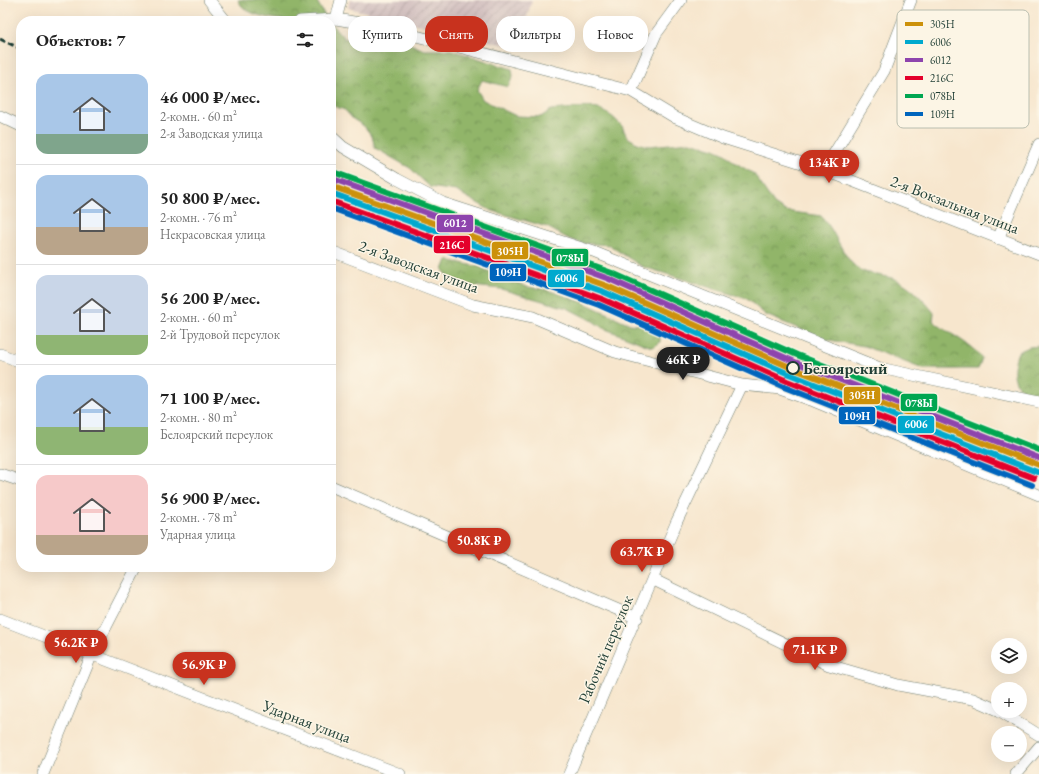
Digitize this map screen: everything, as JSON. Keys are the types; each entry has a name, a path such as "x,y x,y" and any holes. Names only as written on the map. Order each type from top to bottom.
{"street":[{"path":"209,0 222,16"},
{"path":"336,19 341,0"},
{"path":"631,91 656,34 681,0"},
{"path":"907,10 911,0"},
{"name":"2-я Вокзальная улица","path":"336,19 384,28 631,91 676,118 723,138 824,170 1039,254"},
{"path":"824,170 884,71 897,37"},
{"path":"0,116 16,124"},
{"path":"336,141 343,147 396,179 443,203 594,252 880,368 1039,402"},
{"path":"998,239 1039,144"},
{"name":"2-я Заводская улица","path":"336,253 473,305 533,317 615,352 742,385 780,389 811,400 1039,495"},
{"path":"0,354 16,360"},
{"name":"Рабочий переулок","path":"569,774 652,580 742,385"},
{"path":"0,474 16,479"},
{"path":"336,488 636,618"},
{"path":"43,774 92,654 134,572"},
{"path":"652,580 829,665 898,686 973,699 991,707"},
{"name":"Ударная улица","path":"0,619 400,774"},
{"path":"1011,718 1039,735"},
{"path":"1016,774 1039,747"}],"shaded area":[{"path":"350,0 532,0 527,16 496,16 496,43 488,41 488,16 425,16 425,26 417,24 417,16 382,16 348,8"}],"green space":[{"path":"238,0 316,0 325,16 261,16 243,8"},
{"path":"336,29 344,38 348,39 348,52 417,52 417,47 425,50 425,52 457,52 512,69 513,76 508,87 482,80 477,90 483,100 516,116 541,117 551,110 589,107 602,110 614,118 622,126 627,137 637,143 649,146 690,142 714,149 725,154 734,162 754,174 774,204 785,211 821,216 831,229 851,263 857,268 870,274 895,279 911,289 934,313 933,321 977,352 982,358 978,369 923,369 864,346 824,339 766,315 747,299 641,266 609,245 581,243 569,239 547,227 490,210 456,191 430,187 410,168 375,148 372,136 364,126 353,119 345,110 336,107"},
{"path":"447,260 479,267 527,287 544,289 582,302 630,324 650,326 660,334 660,342 653,347 649,346 603,328 593,321 567,308 501,289 472,286 449,277 443,270"},
{"path":"1039,346 1039,398 1024,392 1019,387 1014,375 1014,368 1018,352 1029,347"}],"railway":[{"path":"0,39 16,47"},
{"path":"336,173 599,274"}],"transit line":[{"name":"078Ы","path":"336,173 612,273 797,355 1039,450"},
{"name":"6012","path":"336,180 609,279 795,362 1039,458"},
{"name":"305Н","path":"336,188 607,286 792,368 1039,465"},
{"name":"6006","path":"336,195 604,292 789,374 1037,472"},
{"name":"216С","path":"336,203 602,299 787,381 1034,478"},
{"name":"109Н","path":"336,210 599,305 784,387 1032,485"}],"place":[{"name":"Белоярский","path":"793,368"}]}
